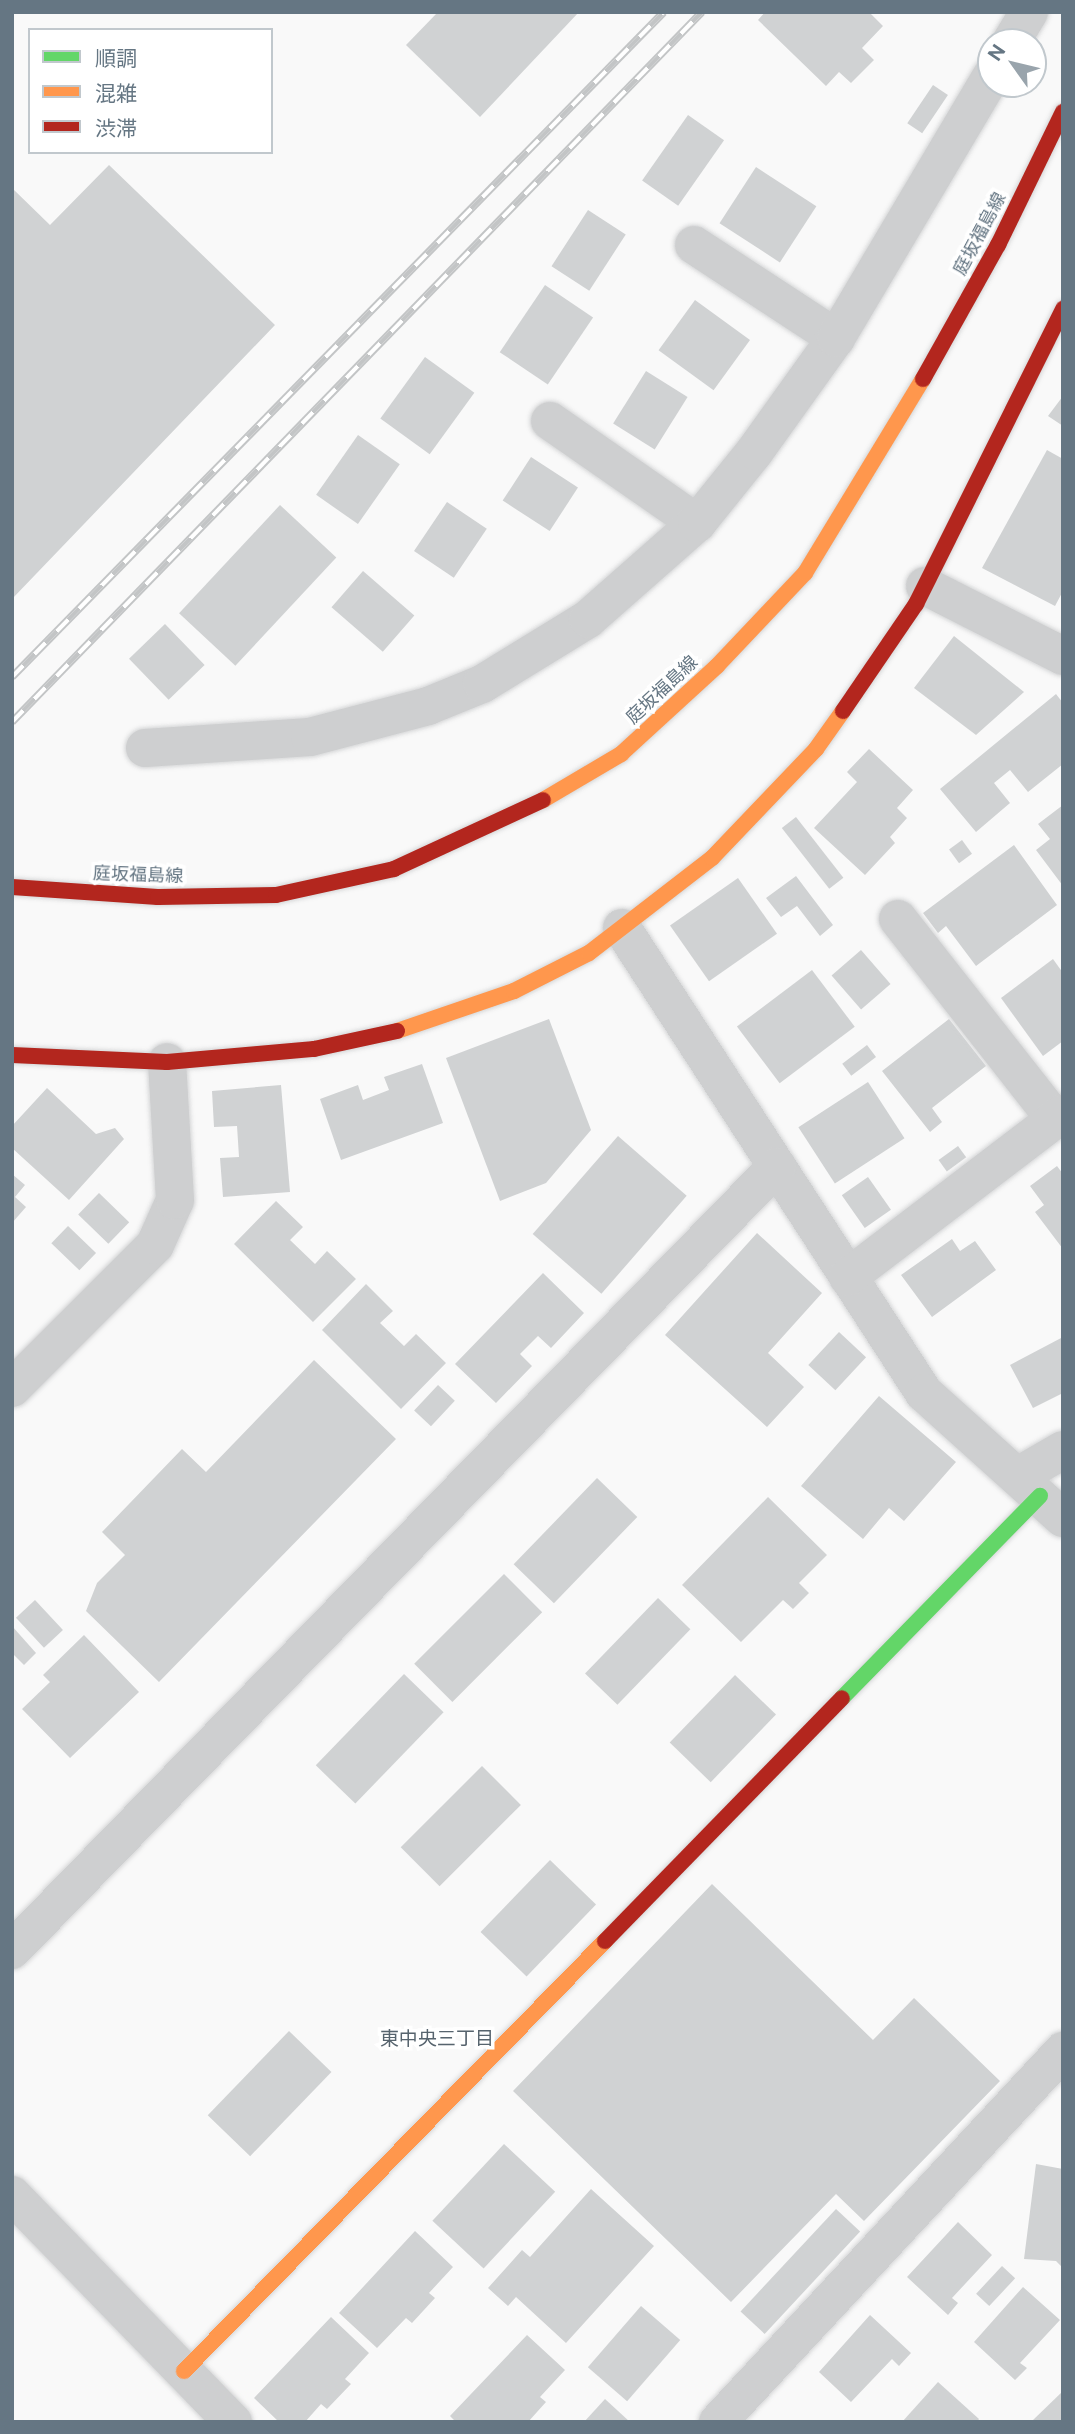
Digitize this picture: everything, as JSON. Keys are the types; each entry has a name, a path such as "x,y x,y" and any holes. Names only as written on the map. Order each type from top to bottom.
{"street":[{"path":"1019,28 1029,12"},
{"path":"145,748 310,737 428,706 482,684 588,619 696,523 836,338 979,98"},
{"name":"庭坂福島線","path":"12,887 158,897 276,895 394,869 516,816 621,754 717,666 805,573 895,428 998,245 1063,112"},
{"path":"694,244 836,338"},
{"path":"12,1055 167,1062 314,1049 388,1034 514,990 589,953 712,858 816,749 925,586 1063,309"},
{"path":"550,421 696,523"},
{"path":"925,586 1063,656"},
{"path":"848,1277 1059,1116 898,919"},
{"path":"622,928 924,1393 1040,1497"},
{"path":"12,1388 155,1245 175,1200 167,1062"},
{"path":"12,1950 777,1166"},
{"path":"184,2371 1040,1497 1063,1450"},
{"path":"718,2422 1063,2051"},
{"path":"12,2195 233,2422"}],"building":[{"path":"438,12 579,12 480,117 406,45"},
{"path":"765,12 869,12 883,26 862,48 874,60 851,83 839,72 826,86 758,20"},
{"path":"933,85 948,95 922,133 907,123"},
{"path":"688,115 724,140 678,206 642,181"},
{"path":"109,165 275,325 12,599 12,188 50,225"},
{"path":"756,167 816,206 780,262 720,223"},
{"path":"588,210 626,235 589,291 552,266"},
{"path":"545,285 593,317 548,385 500,352"},
{"path":"695,300 750,340 714,390 659,350"},
{"path":"425,357 474,393 430,454 380,418"},
{"path":"646,371 688,397 655,450 613,424"},
{"path":"1063,396 1063,426 1048,416"},
{"path":"358,435 400,464 358,524 316,495"},
{"path":"1047,450 1063,459 1063,591 1055,606 982,568"},
{"path":"531,457 578,487 550,531 503,501"},
{"path":"447,502 487,529 454,578 414,551"},
{"path":"280,505 336,558 235,666 179,613"},
{"path":"363,571 414,616 383,652 332,607"},
{"path":"165,624 205,665 169,700 129,659"},
{"path":"954,636 1024,692 976,735 914,688"},
{"path":"1056,694 1063,703 1063,764 1028,792 1010,770 994,783 1010,803 976,832 940,789"},
{"path":"869,749 913,790 897,808 907,818 890,837 895,843 865,875 814,828 857,782 847,772"},
{"path":"1063,805 1063,886 1036,850 1050,839 1038,824"},
{"path":"796,817 843,878 829,889 782,828"},
{"path":"962,840 972,854 959,863 949,849"},
{"path":"1014,845 1057,905 976,966 946,926 938,933 923,913"},
{"path":"796,876 833,925 820,936 797,906 781,917 766,898"},
{"path":"738,878 777,934 709,981 670,926"},
{"path":"861,950 891,984 861,1010 832,976"},
{"path":"1053,959 1063,973 1063,1041 1043,1056 1001,998"},
{"path":"812,970 855,1027 780,1083 737,1027"},
{"path":"549,1019 591,1130 546,1183 500,1201 446,1058"},
{"path":"949,1019 986,1066 932,1108 942,1122 930,1132 882,1071"},
{"path":"867,1045 876,1057 851,1076 842,1064"},
{"path":"422,1064 443,1123 341,1160 320,1099 358,1085 363,1100 389,1090 384,1077"},
{"path":"868,1082 904,1138 835,1183 798,1127"},
{"path":"281,1085 290,1192 223,1197 220,1158 239,1157 237,1126 214,1127 212,1091"},
{"path":"47,1088 96,1134 115,1128 124,1139 69,1200 12,1148 12,1126"},
{"path":"618,1136 687,1196 601,1294 533,1234"},
{"path":"958,1146 966,1157 947,1171 939,1160"},
{"path":"1057,1166 1063,1174 1063,1249 1035,1212 1044,1205 1030,1186"},
{"path":"12,1174 25,1185 15,1197 26,1207 12,1223"},
{"path":"868,1177 891,1210 865,1228 842,1195"},
{"path":"99,1193 129,1222 108,1244 78,1215"},
{"path":"276,1201 303,1227 290,1240 315,1264 327,1251 356,1279 313,1322 234,1244"},
{"path":"68,1226 96,1253 79,1270 51,1243"},
{"path":"757,1233 822,1293 768,1353 804,1387 767,1427 665,1335"},
{"path":"952,1239 960,1251 975,1241 996,1270 932,1317 901,1275"},
{"path":"543,1273 584,1313 551,1348 538,1336 520,1354 532,1366 496,1403 455,1364"},
{"path":"366,1284 393,1311 380,1323 404,1346 416,1334 446,1363 401,1409 322,1330"},
{"path":"839,1332 866,1357 835,1390 808,1365"},
{"path":"1063,1337 1063,1393 1033,1408 1010,1365"},
{"path":"314,1360 396,1439 159,1682 86,1611 97,1583 125,1555 102,1532 182,1449 206,1472"},
{"path":"438,1385 455,1401 431,1426 414,1411"},
{"path":"879,1396 956,1462 904,1521 889,1508 863,1539 801,1486"},
{"path":"597,1478 637,1517 554,1603 514,1564"},
{"path":"768,1497 827,1555 799,1583 809,1593 793,1609 783,1600 741,1642 682,1585"},
{"path":"504,1574 542,1612 452,1702 414,1664"},
{"path":"658,1598 690,1629 617,1705 585,1674"},
{"path":"35,1600 63,1630 44,1648 16,1618"},
{"path":"12,1626 36,1653 24,1665 12,1653"},
{"path":"84,1635 139,1692 70,1758 22,1709 50,1682 43,1675"},
{"path":"404,1674 444,1712 355,1804 316,1765"},
{"path":"735,1675 776,1715 711,1782 670,1743"},
{"path":"482,1766 521,1805 440,1886 401,1847"},
{"path":"550,1860 596,1904 527,1976 481,1932"},
{"path":"712,1884 873,2040 914,1998 1000,2081 864,2221 836,2194 731,2302 513,2091"},
{"path":"289,2031 331,2072 250,2156 208,2115"},
{"path":"504,2144 555,2192 484,2269 432,2221"},
{"path":"1036,2164 1063,2169 1063,2268 1056,2261 1024,2259"},
{"path":"591,2189 654,2246 566,2343 516,2297 508,2306 488,2288 522,2250 530,2257"},
{"path":"836,2209 860,2232 765,2334 741,2311"},
{"path":"958,2222 992,2255 952,2298 958,2303 948,2315 907,2277"},
{"path":"415,2231 453,2267 429,2293 435,2298 412,2323 406,2318 377,2348 339,2313"},
{"path":"1002,2266 1015,2278 989,2306 976,2294"},
{"path":"1023,2287 1060,2320 1020,2363 1027,2368 1015,2380 974,2342"},
{"path":"641,2306 680,2340 627,2401 588,2367"},
{"path":"870,2315 911,2353 899,2366 892,2359 851,2402 819,2372"},
{"path":"331,2317 369,2353 345,2379 351,2384 327,2409 321,2404 305,2422 279,2422 254,2398"},
{"path":"527,2335 565,2370 540,2397 546,2402 528,2422 456,2422 450,2416"},
{"path":"938,2382 979,2419 977,2422 902,2422"},
{"path":"1063,2391 1063,2422 1035,2422 1033,2420"},
{"path":"605,2399 630,2422 584,2422"}],"railway":[{"path":"12,677 664,12"},
{"path":"12,722 702,12"}],"traffic: fast":[{"path":"842,1698 1040,1496"}],"traffic: slow":[{"path":"543,800 621,754 717,666 805,573 923,379"},
{"path":"397,1031 514,991 589,953 712,858 816,749 843,711"},
{"path":"184,2371 605,1941"}],"traffic: jam":[{"path":"923,379 998,245 1063,112"},
{"path":"843,711 916,604 1063,309"},
{"path":"12,887 158,897 276,895 394,869 543,800"},
{"path":"12,1055 167,1062 314,1049 397,1031"},
{"path":"605,1941 842,1698"}],"district":[{"name":"東中央三丁目","path":"437,2039"}]}
